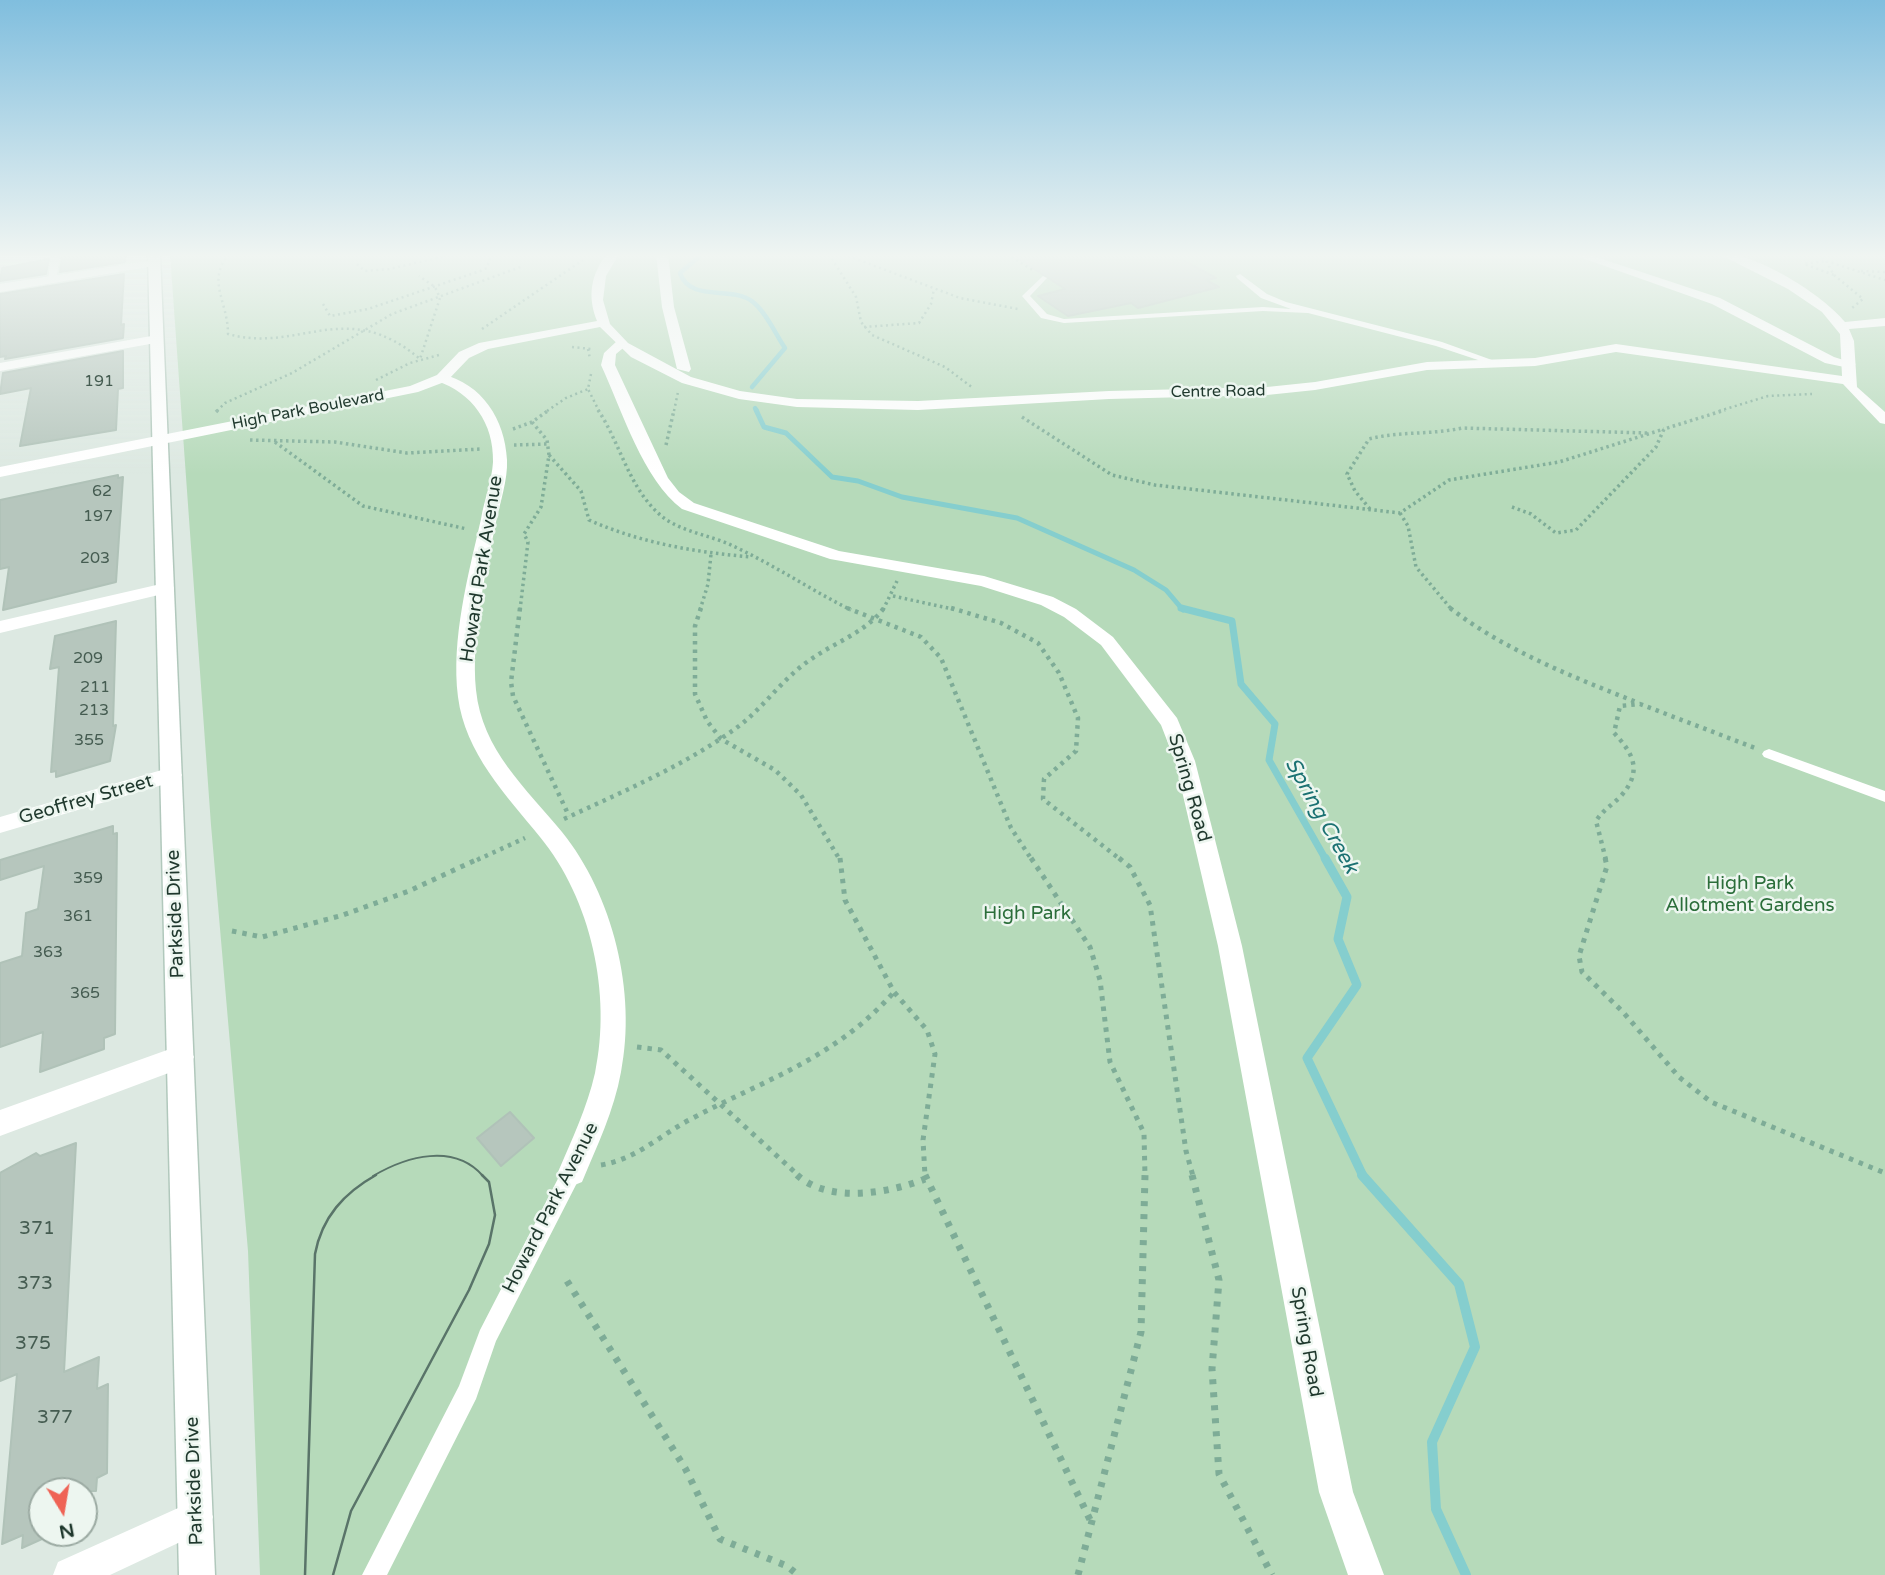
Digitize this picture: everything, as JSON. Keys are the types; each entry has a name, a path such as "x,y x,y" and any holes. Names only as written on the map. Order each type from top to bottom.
{"street":[{"name":"Parkside Drive","path":"157,328 197,1575"},
{"name":"High Park Boulevard","path":"0,472 413,389 442,378 464,355 484,346 580,328"},
{"name":"Centre Road","path":"607,328 622,344 649,363 673,374 751,397 851,405 1267,391 1315,386 1427,366 1549,361 1616,348 1740,369 1848,381"},
{"path":"673,328 684,369"},
{"path":"1767,328 1830,360 1849,364"},
{"path":"1842,328 1847,339 1848,381 1853,390 1885,420"},
{"path":"0,367 157,339"},
{"name":"Spring Road","path":"622,344 610,353 608,365 661,478 673,495 688,506 794,543 904,568 984,581 1021,591 1070,613 1107,640 1170,723 1185,761 1230,946 1336,1492 1366,1575"},
{"name":"Howard Park Avenue","path":"442,378 467,388 480,400 492,419 498,441 499,462 465,680 470,716 481,741 572,861 594,913 607,980 611,1047 594,1126 573,1170"},
{"path":"0,627 166,588"},
{"name":"Geoffrey Street","path":"0,825 172,775"},
{"path":"0,1123 181,1057"},
{"path":"71,1575 196,1517"}],"lane":[{"path":"1370,328 1439,344 1499,364"},
{"path":"1769,754 1885,797"},
{"name":"Howard Park Avenue","path":"374,1575 468,1391 486,1337 573,1170"}],"path":[{"path":"228,328 228,334 239,338 263,338 325,328"},
{"path":"332,328 359,331 401,344 420,359"},
{"path":"213,415 225,403 292,373 366,328"},
{"path":"420,359 430,328"},
{"path":"476,334 485,328"},
{"path":"864,328 872,335 945,367 958,379 970,383 980,401"},
{"path":"366,387 386,373 420,359 440,355"},
{"path":"654,461 664,454 679,385"},
{"path":"498,441 532,422 566,398 588,389 596,407 614,433 629,472 656,512 689,531 732,545 875,621 921,637 941,658 1011,828 1090,947 1100,980 1110,1062 1144,1133 1146,1201 1141,1332 1078,1575"},
{"path":"1000,400 1082,458 1112,475 1155,485 1399,513 1450,480 1559,462 1768,396 1822,393"},
{"path":"532,422 548,444 549,455 541,507 524,534 527,542 511,682 516,708 569,816"},
{"path":"1371,510 1354,491 1347,474 1369,439 1387,433 1434,434 1462,428 1651,433"},
{"path":"1512,507 1531,514 1556,533 1576,530 1656,447 1664,429"},
{"path":"248,440 335,442 421,454 498,441 548,444"},
{"path":"275,442 363,506 457,527 488,529"},
{"path":"549,455 577,481 587,499 589,520 622,536 711,554 755,558"},
{"path":"1399,513 1411,531 1417,570 1455,614 1539,660 1640,704 1769,754"},
{"path":"711,554 708,584 695,626 695,694 707,721 721,739 775,770 801,795 821,832 840,858 845,900 894,992 927,1030 935,1054 923,1140 925,1179 1092,1525"},
{"path":"232,931 262,937 342,915 409,891 647,781 721,739 742,724 808,662 875,621 886,610 904,568"},
{"path":"893,596 948,607 1001,623 1038,643 1059,673 1078,718 1076,751 1044,779 1043,799 1130,867 1150,905 1186,1151 1219,1280 1212,1369 1219,1474 1272,1575"},
{"path":"1640,704 1620,706 1614,726 1614,733 1632,753 1634,764 1630,781 1617,799 1606,804 1596,821 1607,866 1579,956 1582,972 1623,1012 1679,1077 1711,1102 1885,1173"},
{"path":"573,1170 611,1164 641,1153 689,1119 723,1105 838,1045 878,1013 894,992"},
{"path":"611,1047 650,1046 661,1050 804,1181 834,1191 863,1195 892,1193 925,1179"},
{"path":"567,1281 685,1468 720,1539 787,1566 797,1575"}],"green space":[{"name":"High Park","path":"175,328 1885,328 1885,1575 260,1575 248,1251 211,825"}],"building":[{"path":"0,328 124,328 123,338 5,359 6,356 0,357"},
{"path":"123,351 123,388 118,389 116,430 20,446 31,388 0,394 3,373"},
{"path":"118,475 118,478 123,477 116,582 3,610 9,567 0,569 0,500"},
{"path":"116,621 113,726 116,725 110,761 56,777 56,771 51,772 59,667 50,669 55,636"},
{"path":"113,826 113,834 117,833 115,1034 104,1038 104,1049 40,1072 43,1032 0,1047 0,963 22,956 26,913 38,909 44,866 0,880 0,860"},
{"path":"510,1112 534,1138 501,1166 477,1138"},
{"path":"76,1143 64,1372 99,1357 97,1389 108,1384 107,1473 98,1478 28,1477 28,1545 22,1548 23,1535 2,1544 17,1374 0,1381 0,1173 36,1153 40,1156"}],"waterway":[{"name":"Spring Creek","path":"752,387 785,348 772,328"},
{"name":"Spring Creek","path":"756,410 764,427 786,433 832,477 858,481 902,497 1017,518 1134,570 1166,590 1181,608"},
{"name":"Spring Creek","path":"1181,608 1232,621 1241,684 1275,724 1269,760 1326,860"},
{"name":"Spring Creek","path":"1325,858 1347,897 1338,939 1357,985 1307,1058 1363,1176"},
{"name":"Spring Creek","path":"1362,1175 1459,1284 1475,1347 1432,1442 1436,1509 1466,1575"}],"tram line":[{"path":"373,1176 400,1163 430,1156 458,1159 483,1176"},
{"path":"305,1575 315,1254 323,1229 336,1207 376,1175"},
{"path":"333,1575 351,1511 469,1290 489,1244 495,1215 489,1182 483,1176"}],"park label":[{"name":"High Park Allotment Gardens","path":"1750,895"}]}
